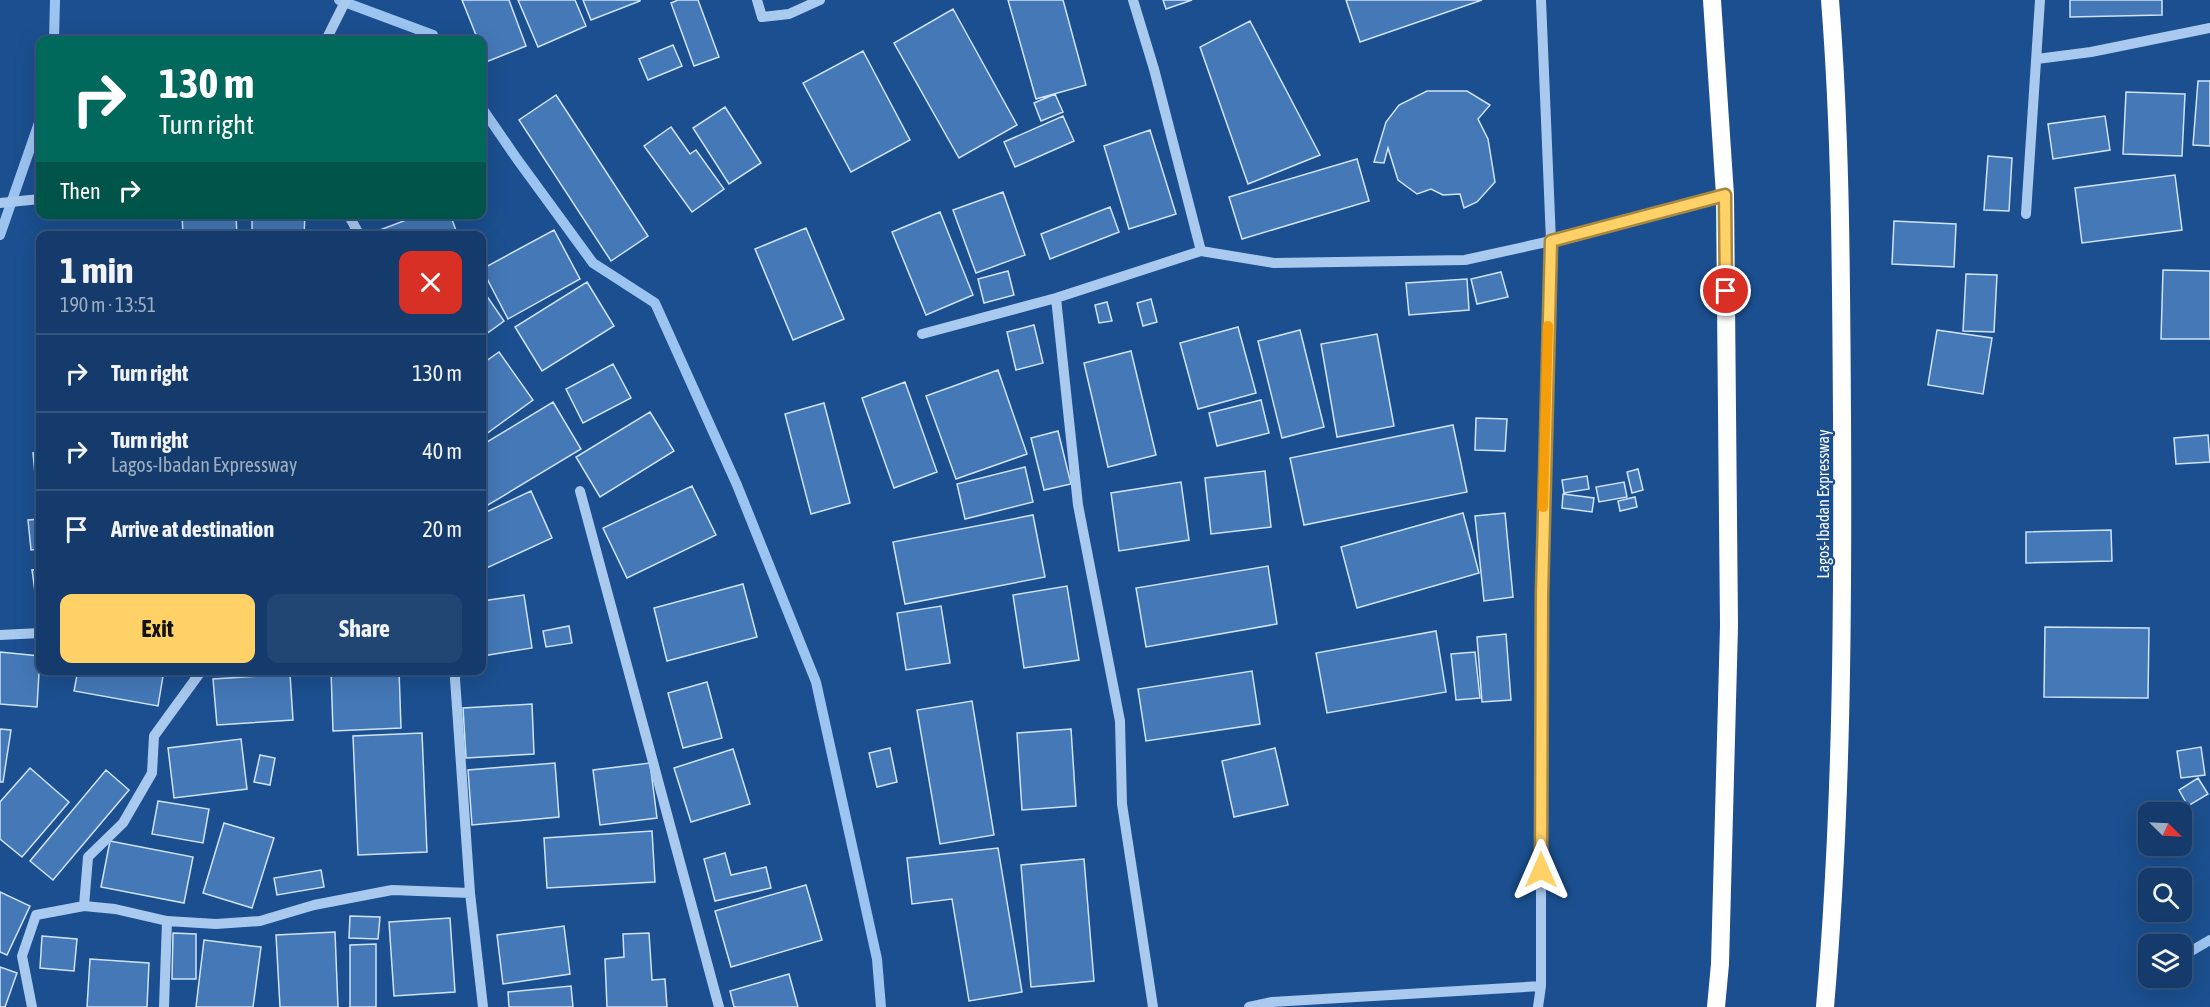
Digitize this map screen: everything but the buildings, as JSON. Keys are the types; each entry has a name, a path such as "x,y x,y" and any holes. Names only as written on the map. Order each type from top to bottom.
{"highway":[{"path":"1712,0 1725,195 1729,626 1720,964 1716,1007"},
{"name":"Lagos-Ibadan Expressway","path":"1824,1007 1833,912 1843,579 1840,197 1830,0"}],"street":[{"path":"328,36 346,0"},
{"path":"757,0 762,17 789,14 820,0"},
{"path":"1133,0 1154,69 1201,250"},
{"path":"1538,1007 1541,986 1541,627 1551,241 1541,0"},
{"path":"2026,214 2040,0"},
{"path":"2037,59 2091,52 2210,27"},
{"path":"922,334 1056,298 1201,250 1274,263 1465,260 1551,241 1725,195"},
{"path":"0,203 36,199"},
{"path":"1056,298 1078,505 1120,721 1122,804 1153,1007"},
{"path":"580,491 719,1007"},
{"path":"0,635 36,633"},
{"path":"84,906 88,857 123,823 152,773 154,736 198,675"},
{"path":"455,675 470,893 483,1007"},
{"path":"32,1007 22,956 36,915 84,906 115,909 167,921 216,924 260,921 314,904 392,890 470,893"},
{"path":"164,1007 167,921"},
{"path":"1249,1007 1272,1002 1541,986"}],"waterway":[{"path":"54,36 55,0"},
{"path":"339,0 434,36"},
{"path":"486,114 593,263 655,303 737,485 816,682 877,959 881,1007"},
{"path":"0,235 36,132"},
{"path":"2192,951 2210,940"}],"slow traffic":[{"path":"1543,507 1548,326"}],"route":[{"path":"1541,870 1541,639 1551,241 1725,195 1726,291"}]}
